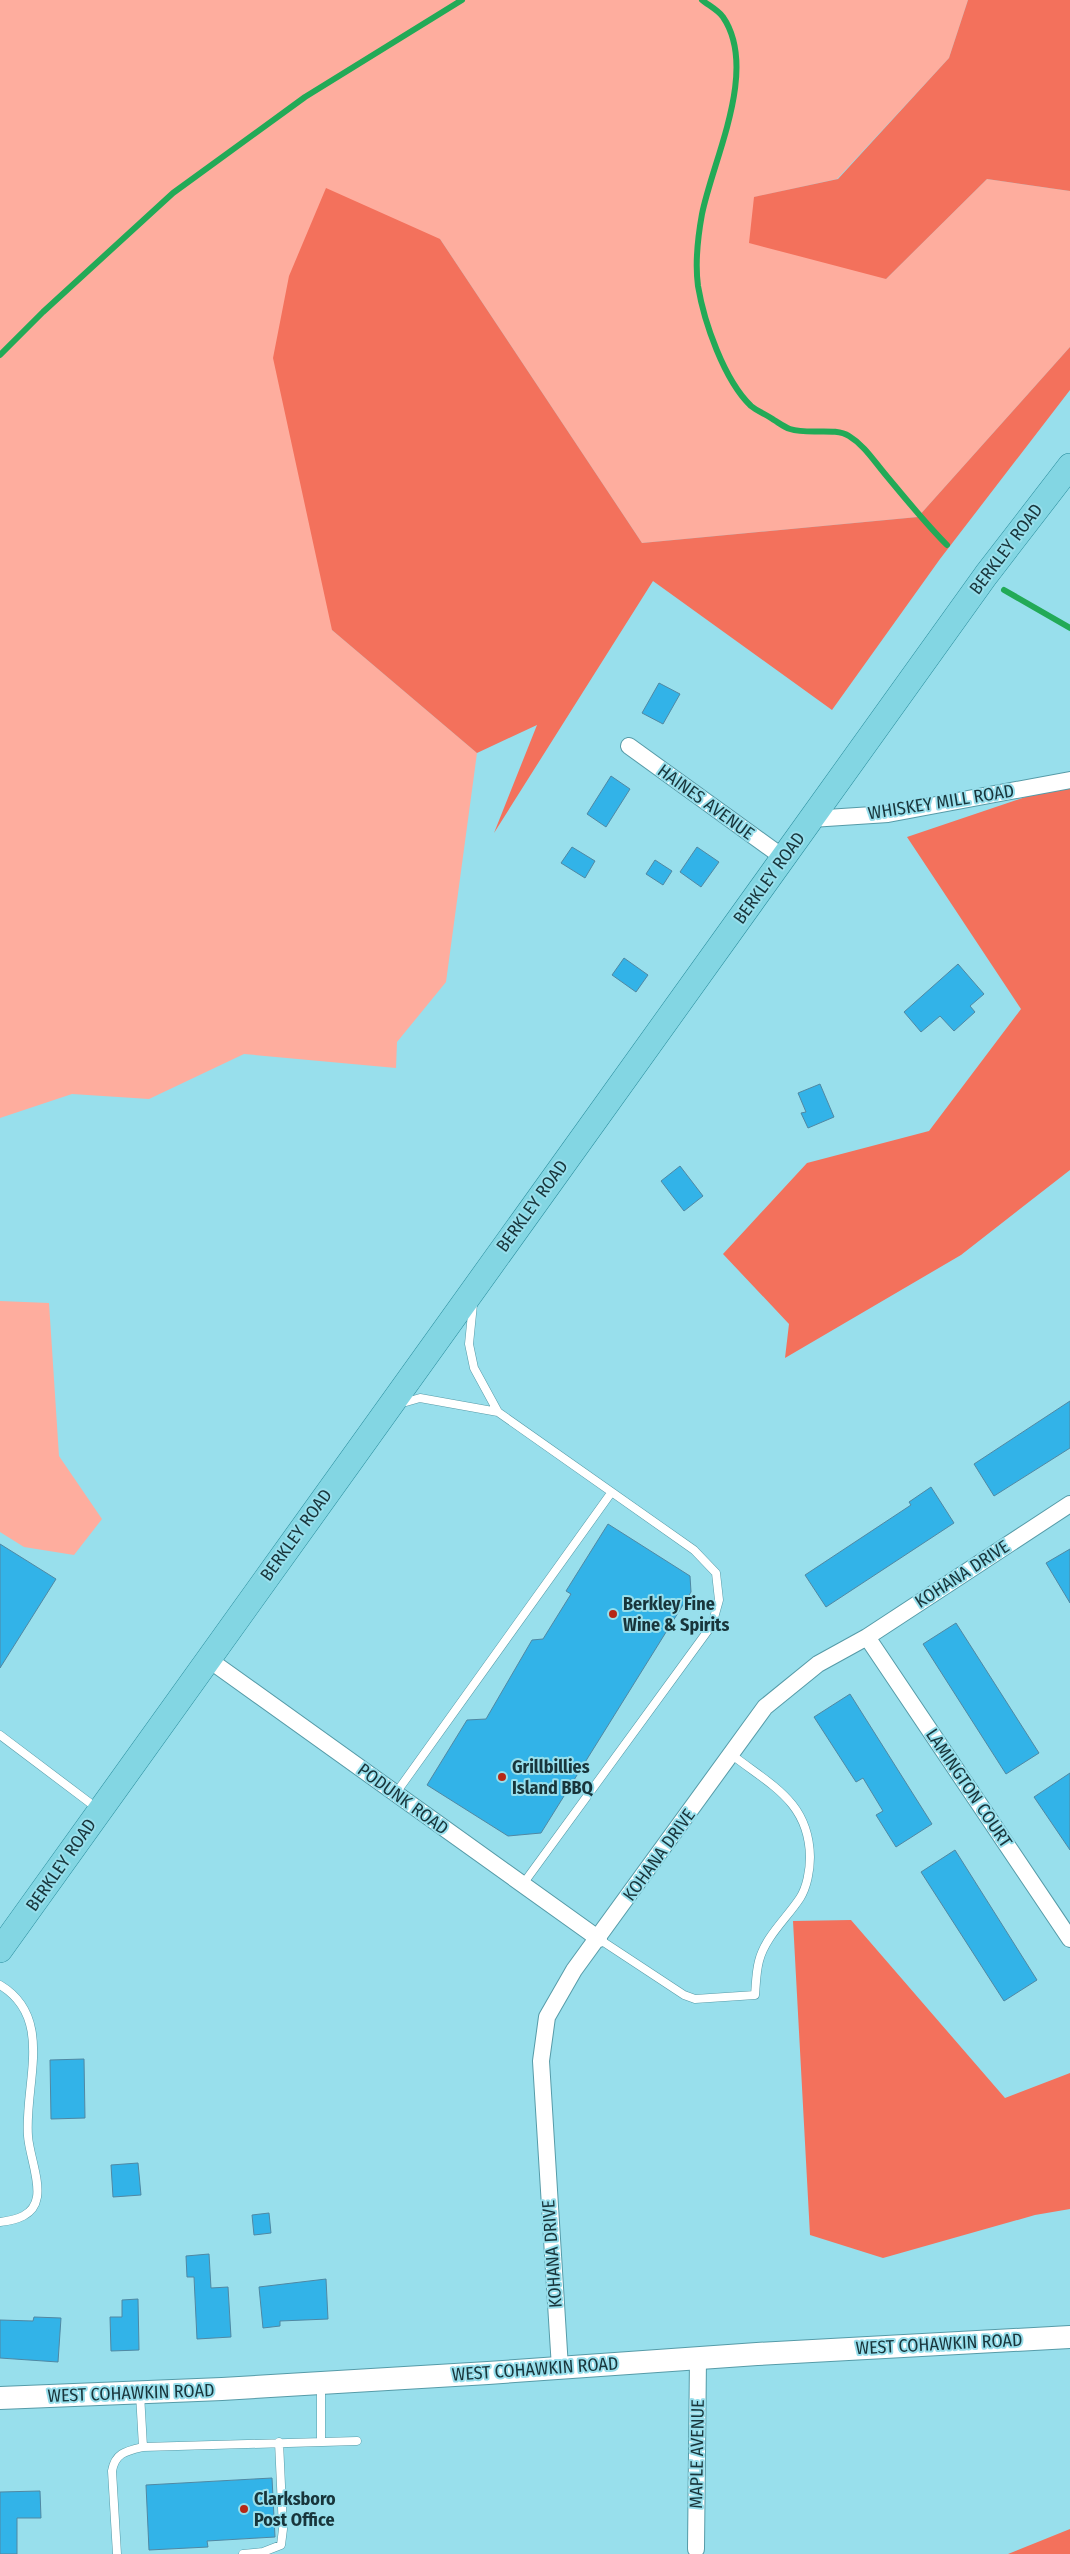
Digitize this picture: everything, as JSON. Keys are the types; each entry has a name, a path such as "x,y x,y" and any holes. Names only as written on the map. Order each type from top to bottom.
{"main road":[{"name":"BERKLEY ROAD","path":"0,1950 986,576 1070,466"},
{"name":"WEST COHAWKIN ROAD","path":"0,2398 321,2382 1070,2337"}],"street":[{"name":"HAINES AVENUE","path":"629,746 784,858"},
{"name":"WHISKEY MILL ROAD","path":"811,819 888,814 1070,780"},
{"name":"KOHANA DRIVE","path":"560,2368 546,2168 541,2061 547,2017 574,1970 599,1939 765,1707 818,1664 867,1637 1070,1504"},
{"name":"LAMINGTON COURT","path":"867,1637 1070,1939"},
{"name":"PODUNK ROAD","path":"208,1659 599,1939"},
{"name":"MAPLE AVENUE","path":"696,2549 698,2358"}],"lane":[{"path":"474,1287 469,1344 474,1368 498,1412"},
{"path":"386,1410 420,1398 498,1412 694,1550 716,1573 719,1600 712,1625 523,1884"},
{"path":"396,1793 576,1539 611,1493"},
{"path":"0,1735 100,1810"},
{"path":"599,1939 684,1994 695,1998 755,1995 759,1961 766,1944 801,1896 807,1881 810,1846 808,1830 791,1801 731,1754"},
{"path":"0,1985 9,1991 26,2009 33,2032 33,2058 27,2106 28,2138 38,2196 31,2211 17,2220 0,2222"},
{"path":"321,2382 322,2441"},
{"path":"140,2392 143,2447"},
{"path":"117,2554 112,2471 114,2461 119,2454 143,2447 357,2441"},
{"path":"243,2554 262,2552 281,2545 283,2529 279,2442"}],"shaded area":[{"path":"0,0 968,0 949,58 837,179 755,197 886,279 987,179 1070,191 1070,347 918,517 642,543 440,239 332,630 477,753 446,982 397,1042 396,1068 244,1054 149,1099 72,1094 0,1118"},
{"path":"968,0 1070,0 1070,191 987,179 886,279 749,243 754,197 838,179 949,58"},
{"path":"326,188 440,239 642,543 918,517 1070,347 1070,390 940,559 832,710 653,581 494,833 537,725 477,753 332,630 273,358 289,276"},
{"path":"1070,782 1070,1170 961,1255 785,1358 789,1324 723,1254 807,1163 929,1131 1021,1009 907,837"},
{"path":"0,1301 49,1303 59,1456 102,1519 74,1555 24,1547 0,1532"},
{"path":"851,1920 1005,2098 1070,2073 1070,2209 1035,2215 883,2258 810,2235 793,1921"},
{"path":"1070,2529 1070,2554 1008,2554"}],"building":[{"path":"659,683 680,694 663,724 642,713"},
{"path":"611,776 630,789 606,827 587,814"},
{"path":"572,847 595,861 585,878 561,863"},
{"path":"697,847 719,862 701,887 680,872"},
{"path":"655,860 672,871 663,885 646,874"},
{"path":"624,958 648,975 636,992 612,975"},
{"path":"958,964 984,994 970,1006 975,1012 954,1031 940,1016 921,1032 904,1012"},
{"path":"820,1084 834,1117 808,1128 801,1113 806,1112 798,1093"},
{"path":"680,1166 703,1196 684,1211 661,1181"},
{"path":"1070,1401 1070,1448 994,1496 974,1464"},
{"path":"931,1487 954,1523 826,1607 805,1575 911,1505 909,1502"},
{"path":"608,1524 690,1576 691,1592 541,1833 508,1836 427,1785 467,1720 486,1719 532,1640 543,1639 571,1594 566,1591"},
{"path":"0,1544 56,1579 0,1668"},
{"path":"1070,1549 1070,1603 1046,1563"},
{"path":"956,1623 1039,1753 1006,1774 923,1644"},
{"path":"850,1694 932,1824 896,1847 876,1815 883,1811 863,1778 856,1782 814,1717"},
{"path":"1070,1773 1070,1850 1034,1797"},
{"path":"955,1850 1037,1980 1004,2001 921,1872"},
{"path":"84,2059 85,2118 51,2119 50,2060"},
{"path":"138,2163 141,2195 113,2197 111,2165"},
{"path":"269,2213 271,2233 254,2235 252,2215"},
{"path":"209,2254 211,2288 228,2287 231,2337 197,2339 194,2277 187,2277 186,2256"},
{"path":"326,2279 328,2319 280,2321 280,2326 263,2328 259,2287"},
{"path":"138,2299 139,2350 111,2351 110,2317 122,2317 122,2300"},
{"path":"34,2317 61,2318 58,2362 0,2358 0,2320 33,2321"},
{"path":"272,2478 275,2537 207,2541 208,2547 149,2550 146,2485"},
{"path":"40,2491 41,2518 17,2518 17,2554 0,2554 0,2492"}],"waterway":[{"path":"0,355 43,312 173,193 305,97 462,0"},
{"path":"702,0 723,17 733,38 736,62 735,88 730,115 702,214 697,259 698,286 705,316 724,366 741,395 751,406 784,426 797,431 843,433 859,444 869,453 915,510 947,545"},
{"path":"1004,590 1070,628"}],"place":[{"name":"Berkley Fine Wine & Spirits","path":"613,1614"},
{"name":"Grillbillies Island BBQ","path":"502,1777"},
{"name":"Clarksboro Post Office","path":"244,2509"}]}
